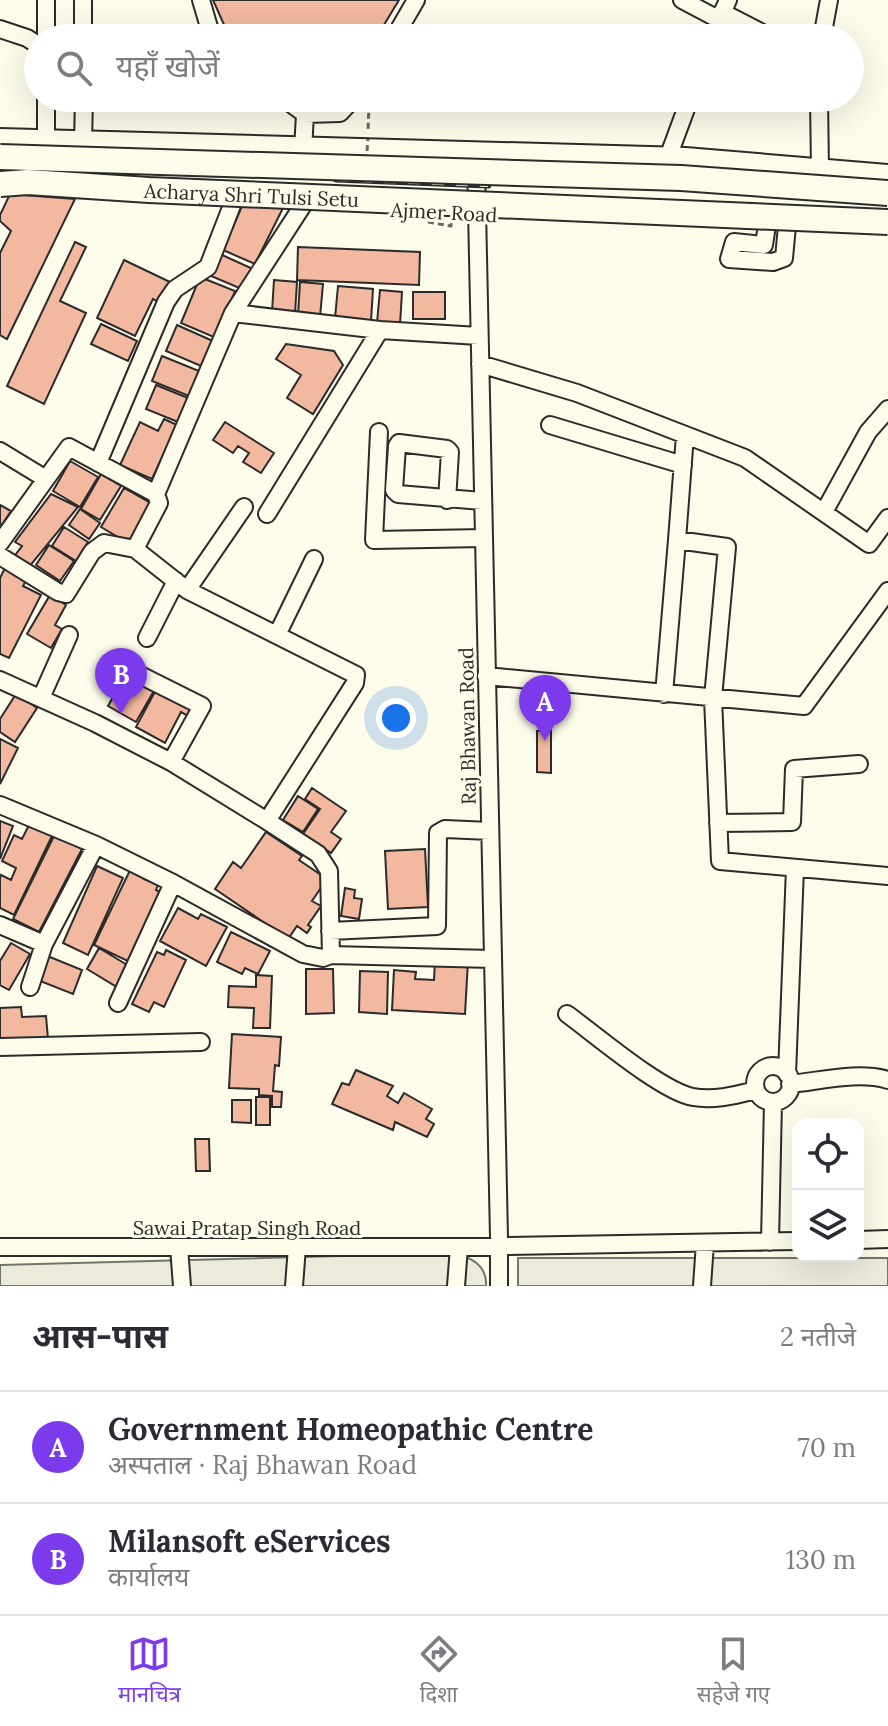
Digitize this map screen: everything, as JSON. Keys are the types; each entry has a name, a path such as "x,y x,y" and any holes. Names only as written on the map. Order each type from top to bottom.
{"highway":[{"path":"0,141 670,161 888,177"},
{"name":"Acharya Shri Tulsi Setu","path":"0,157 681,178 888,193"},
{"name":"Acharya Shri Tulsi Setu","path":"0,184 28,182 888,222"},
{"name":"Ajmer Road","path":"0,191 42,190 305,202 475,214 777,225 888,233"}],"street":[{"path":"46,0 46,24"},
{"path":"83,0 83,24"},
{"path":"201,0 208,24"},
{"path":"402,24 416,0"},
{"path":"682,0 722,10 747,24"},
{"path":"825,24 829,0"},
{"path":"0,29 24,37"},
{"path":"46,112 46,142"},
{"path":"83,143 84,112"},
{"path":"302,112 342,112"},
{"path":"670,161 670,152 685,112"},
{"path":"819,112 820,171"},
{"path":"303,150 305,114"},
{"name":"Raj Bhawan Road","path":"476,156 499,1286"},
{"path":"98,463 166,302 175,289 208,267 234,200"},
{"path":"135,549 159,503 156,494 233,313 305,202"},
{"path":"233,313 380,330 479,336"},
{"path":"267,514 380,330"},
{"path":"480,364 577,393 745,458 869,544 888,518"},
{"path":"824,512 868,432 888,409"},
{"path":"550,425 683,465"},
{"path":"379,432 374,540 484,538"},
{"path":"664,694 685,435"},
{"path":"447,500 450,452 447,449 399,443 395,492 447,500 482,501"},
{"path":"0,543 69,447 156,494"},
{"path":"0,451 46,479"},
{"path":"147,638 181,586 244,507"},
{"path":"677,540 727,547 713,698 720,861 888,876"},
{"path":"0,556 66,594 92,552 104,543 135,549 181,586 356,675 355,683 267,821"},
{"path":"277,635 314,559"},
{"path":"486,676 804,706 888,591"},
{"path":"41,698 69,635"},
{"path":"132,671 202,706 171,762"},
{"path":"0,680 171,762 318,854 329,871 331,955"},
{"path":"718,823 792,822 794,769 859,764"},
{"path":"0,805 96,845 303,954 323,958 331,955 492,959"},
{"path":"330,931 437,926 438,833 445,829 490,831"},
{"path":"30,987 44,944 96,845"},
{"path":"788,1079 778,1067 767,1068 758,1075 756,1090 763,1099 773,1102 784,1098 788,1079 795,868"},
{"path":"118,1003 173,883"},
{"path":"0,925 44,944"},
{"path":"567,1014 681,1094 695,1098 725,1097 756,1090"},
{"path":"0,1047 201,1042"},
{"path":"788,1079 873,1076 888,1080"},
{"path":"770,1242 773,1102"},
{"path":"864,1240 888,1239"},
{"name":"Sawai Pratap Singh Road","path":"0,1247 459,1247 792,1241"},
{"path":"702,1286 705,1243"},
{"path":"179,1247 182,1286"},
{"path":"294,1286 297,1247"},
{"path":"456,1286 459,1247"}],"path":[{"path":"368,139 369,112"}],"shaded area":[{"path":"454,1253 467,1257 481,1268 486,1286 0,1286 0,1265"},
{"path":"518,1258 792,1258 792,1262 864,1262 864,1258 888,1258 888,1286 518,1286"}],"building":[{"path":"213,0 399,0 384,24 224,24"},
{"path":"10,194 75,199 7,339 0,335 0,253 11,231 0,221 0,215"},
{"path":"242,206 284,206 255,264 223,250"},
{"path":"75,242 86,247 60,301 86,313 44,404 7,386"},
{"path":"298,247 420,252 419,285 297,280"},
{"path":"220,254 253,269 244,290 211,276"},
{"path":"124,260 170,282 160,303 153,299 135,336 97,318"},
{"path":"200,277 235,291 216,338 181,323"},
{"path":"274,280 297,282 295,314 272,312"},
{"path":"300,282 323,284 320,317 298,315"},
{"path":"338,286 373,289 371,321 335,318"},
{"path":"380,290 402,292 400,325 377,323"},
{"path":"413,292 445,292 445,319 413,319"},
{"path":"101,324 137,341 128,361 91,344"},
{"path":"177,325 213,341 201,366 166,351"},
{"path":"286,344 334,351 343,365 313,414 287,398 301,375 276,359"},
{"path":"162,356 199,371 189,396 152,381"},
{"path":"156,385 188,398 178,422 146,409"},
{"path":"164,419 177,425 152,479 120,465 140,422 158,431"},
{"path":"225,422 274,453 261,473 243,462 249,453 238,446 233,453 213,440"},
{"path":"70,461 98,477 80,507 53,491"},
{"path":"101,474 121,486 100,520 81,509"},
{"path":"124,488 156,506 133,546 101,527"},
{"path":"51,494 78,507 29,567 13,558 22,546 15,542"},
{"path":"0,505 11,511 2,525 0,524"},
{"path":"80,509 100,523 89,539 69,525"},
{"path":"64,527 88,542 76,561 52,546"},
{"path":"49,545 74,561 60,581 36,565"},
{"path":"6,566 28,577 23,586 41,595 9,658 0,654 0,578"},
{"path":"50,595 66,605 55,625 62,629 51,648 27,634"},
{"path":"127,673 155,689 136,722 108,706"},
{"path":"159,684 200,706 193,719 181,712 165,743 136,727"},
{"path":"16,694 37,708 15,742 0,732 0,719"},
{"path":"551,730 551,773 537,772 537,731"},
{"path":"0,739 18,748 0,784"},
{"path":"312,788 346,811 331,832 341,839 331,853 303,834 320,809 305,799"},
{"path":"298,796 318,809 303,832 283,820"},
{"path":"0,821 13,826 0,859"},
{"path":"29,825 52,836 14,915 0,908 0,878 1,875 11,880 16,868 2,861 14,835 22,839"},
{"path":"266,832 302,856 299,860 327,879 312,901 321,906 308,925 311,927 307,933 297,926 288,939 215,889 233,862 241,868"},
{"path":"55,834 83,847 39,932 13,919"},
{"path":"425,849 428,907 388,909 385,851"},
{"path":"97,866 123,878 88,955 63,943"},
{"path":"132,866 147,873 144,879 158,885 156,890 164,894 132,963 94,945"},
{"path":"345,888 355,890 354,898 362,899 359,919 341,916"},
{"path":"178,908 198,919 201,914 227,927 206,966 160,941"},
{"path":"231,932 270,951 258,974 245,968 242,974 217,962"},
{"path":"11,943 30,954 9,990 0,985 0,961"},
{"path":"99,948 129,966 117,987 87,969"},
{"path":"166,950 186,960 164,1007 154,1002 149,1012 132,1004 157,952 164,955"},
{"path":"45,955 82,970 73,994 35,979"},
{"path":"435,960 468,961 465,1014 392,1010 394,970 416,972 415,979 434,980"},
{"path":"306,969 333,969 334,1013 306,1014"},
{"path":"360,971 388,972 387,1014 359,1012"},
{"path":"256,975 272,976 270,1028 253,1028 254,1008 228,1007 229,986 256,987"},
{"path":"21,1007 22,1017 46,1016 48,1039 0,1042 0,1008"},
{"path":"232,1034 281,1037 273,1091 282,1092 281,1107 272,1107 272,1096 259,1095 259,1089 229,1088"},
{"path":"356,1070 393,1086 387,1096 398,1103 404,1093 432,1109 426,1119 434,1124 427,1137 395,1122 393,1130 332,1104 342,1083 349,1085"},
{"path":"256,1097 270,1097 270,1125 256,1125"},
{"path":"232,1100 251,1100 251,1123 232,1122"},
{"path":"195,1139 209,1139 210,1171 196,1171"}],"railway":[{"path":"0,179 28,177 888,213"},
{"path":"336,179 488,185"}],"place":[{"name":"Milansoft eServices","path":"121,714"},
{"name":"Government Homeopathic Centre","path":"545,741"}]}
